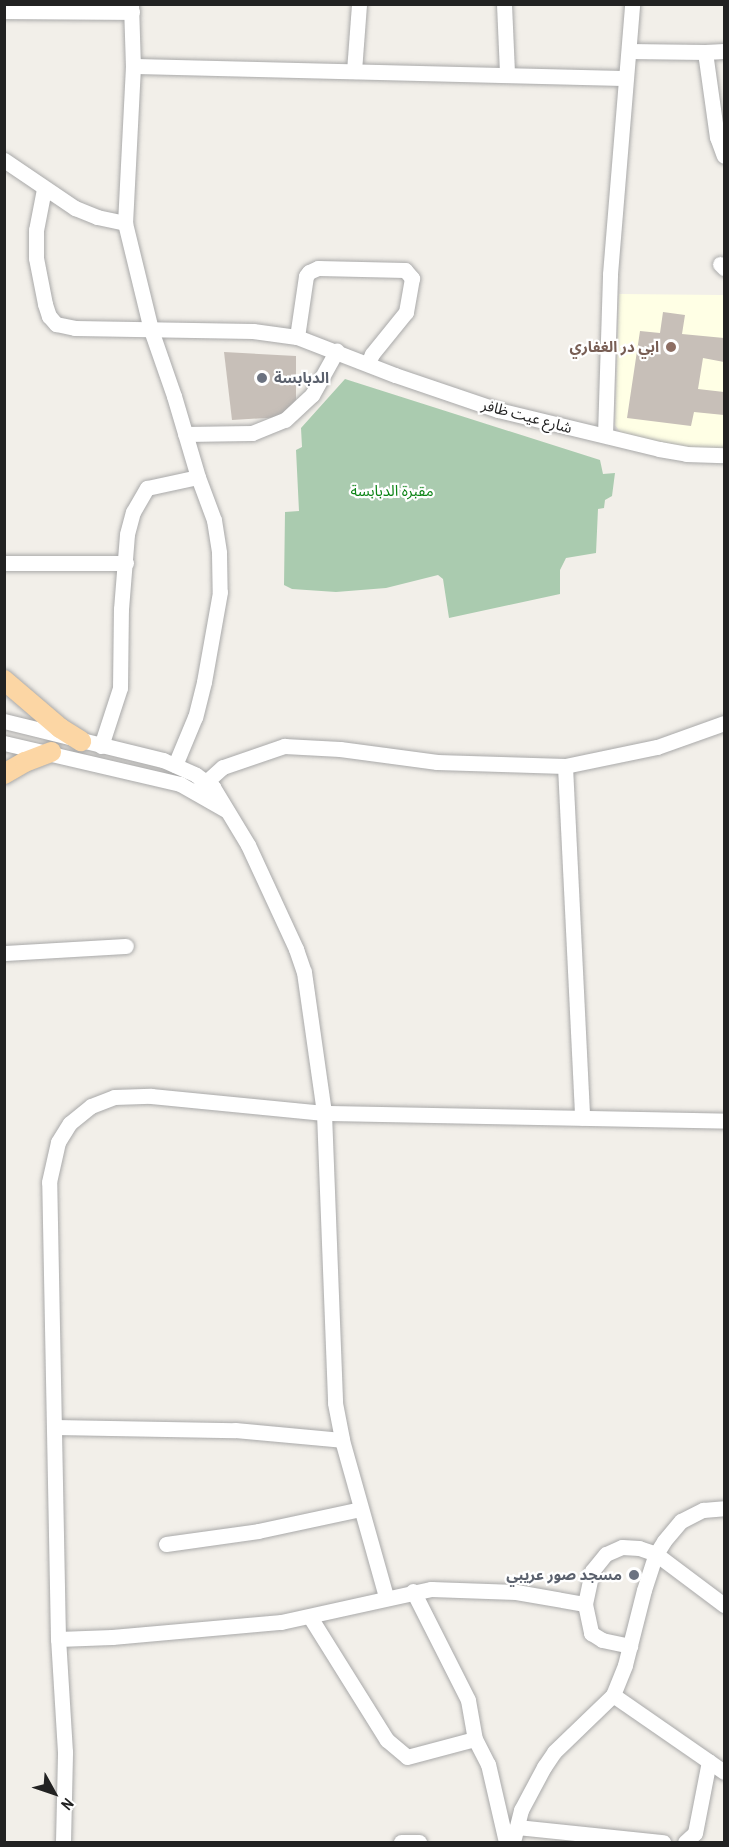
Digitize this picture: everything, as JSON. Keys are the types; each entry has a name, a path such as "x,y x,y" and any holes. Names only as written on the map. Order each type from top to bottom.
{"main road":[{"path":"4,680 51,722 81,741"},
{"path":"4,774 25,762 51,752"}],"street":[{"path":"354,71 359,4"},
{"path":"504,4 507,74"},
{"path":"605,435 610,274 632,4"},
{"path":"4,11 131,8 133,66 125,223 151,330 217,534 219,592 204,682 195,717 176,765"},
{"path":"629,51 724,51"},
{"path":"705,52 717,137 724,156"},
{"path":"133,66 625,78"},
{"path":"4,160 44,189 87,213 125,223"},
{"name":"شارع عيت ظافر","path":"44,189 36,230 36,258 45,304 52,321 75,328 254,331 297,336 498,410 686,454 724,455"},
{"path":"297,336 306,276 309,272 318,268 405,270 412,278 406,312 372,354 368,363"},
{"path":"185,434 252,434 285,420 312,395 337,350"},
{"path":"101,746 120,688 122,609 128,534 133,512 147,488 198,477"},
{"path":"4,563 126,563"},
{"path":"4,721 176,765 231,813 282,916 304,972 324,1113 335,1403 342,1440 386,1597"},
{"path":"201,786 224,767 275,748 295,745 437,762 565,766 657,747 724,723"},
{"path":"4,743 201,786"},
{"path":"565,766 582,1118"},
{"path":"4,953 126,946"},
{"path":"63,1842 65,1752 58,1639 49,1182 56,1147 70,1123 91,1106 114,1097 215,1101 324,1113 459,1118 724,1121"},
{"path":"55,1427 212,1429 342,1440"},
{"path":"513,1842 531,1786 554,1752 613,1695 630,1646 656,1554 681,1521 703,1510 724,1508"},
{"path":"166,1544 258,1531 361,1509"},
{"path":"630,1646 602,1640 591,1633 585,1604 592,1571 606,1554 622,1546 639,1548 656,1554 724,1605"},
{"path":"58,1639 194,1630 310,1617 386,1597 431,1589 516,1592 585,1604"},
{"path":"413,1591 468,1700 475,1739 488,1764 506,1842"},
{"path":"310,1617 387,1740 407,1757 475,1739"},
{"path":"613,1695 724,1772"},
{"path":"685,1842 695,1833 709,1761"},
{"path":"517,1827 663,1842"},
{"path":"401,1842 419,1842"}],"shaded area":[{"name":"ابي در الغفاري","path":"619,294 724,295 724,452 642,442 639,436 623,436 615,425"}],"green space":[{"name":"مقبرة الدبابسة","path":"345,379 600,460 603,474 615,473 612,496 605,500 604,508 598,509 596,553 566,558 560,570 560,594 449,618 443,579 438,575 386,588 336,592 292,589 284,585 285,512 299,511 296,450 302,447 301,428"}],"building":[{"path":"663,312 685,315 682,334 724,338 724,362 703,358 698,389 724,392 724,415 694,412 691,426 627,418 640,331 660,333"},
{"name":"الدبابسة","path":"224,352 296,356 296,400 283,417 232,420"}],"place":[{"name":"ابي در الغفاري","path":"671,347"},
{"name":"الدبابسة","path":"262,378"},
{"name":"مسجد صور عريبي","path":"634,1575"}]}
